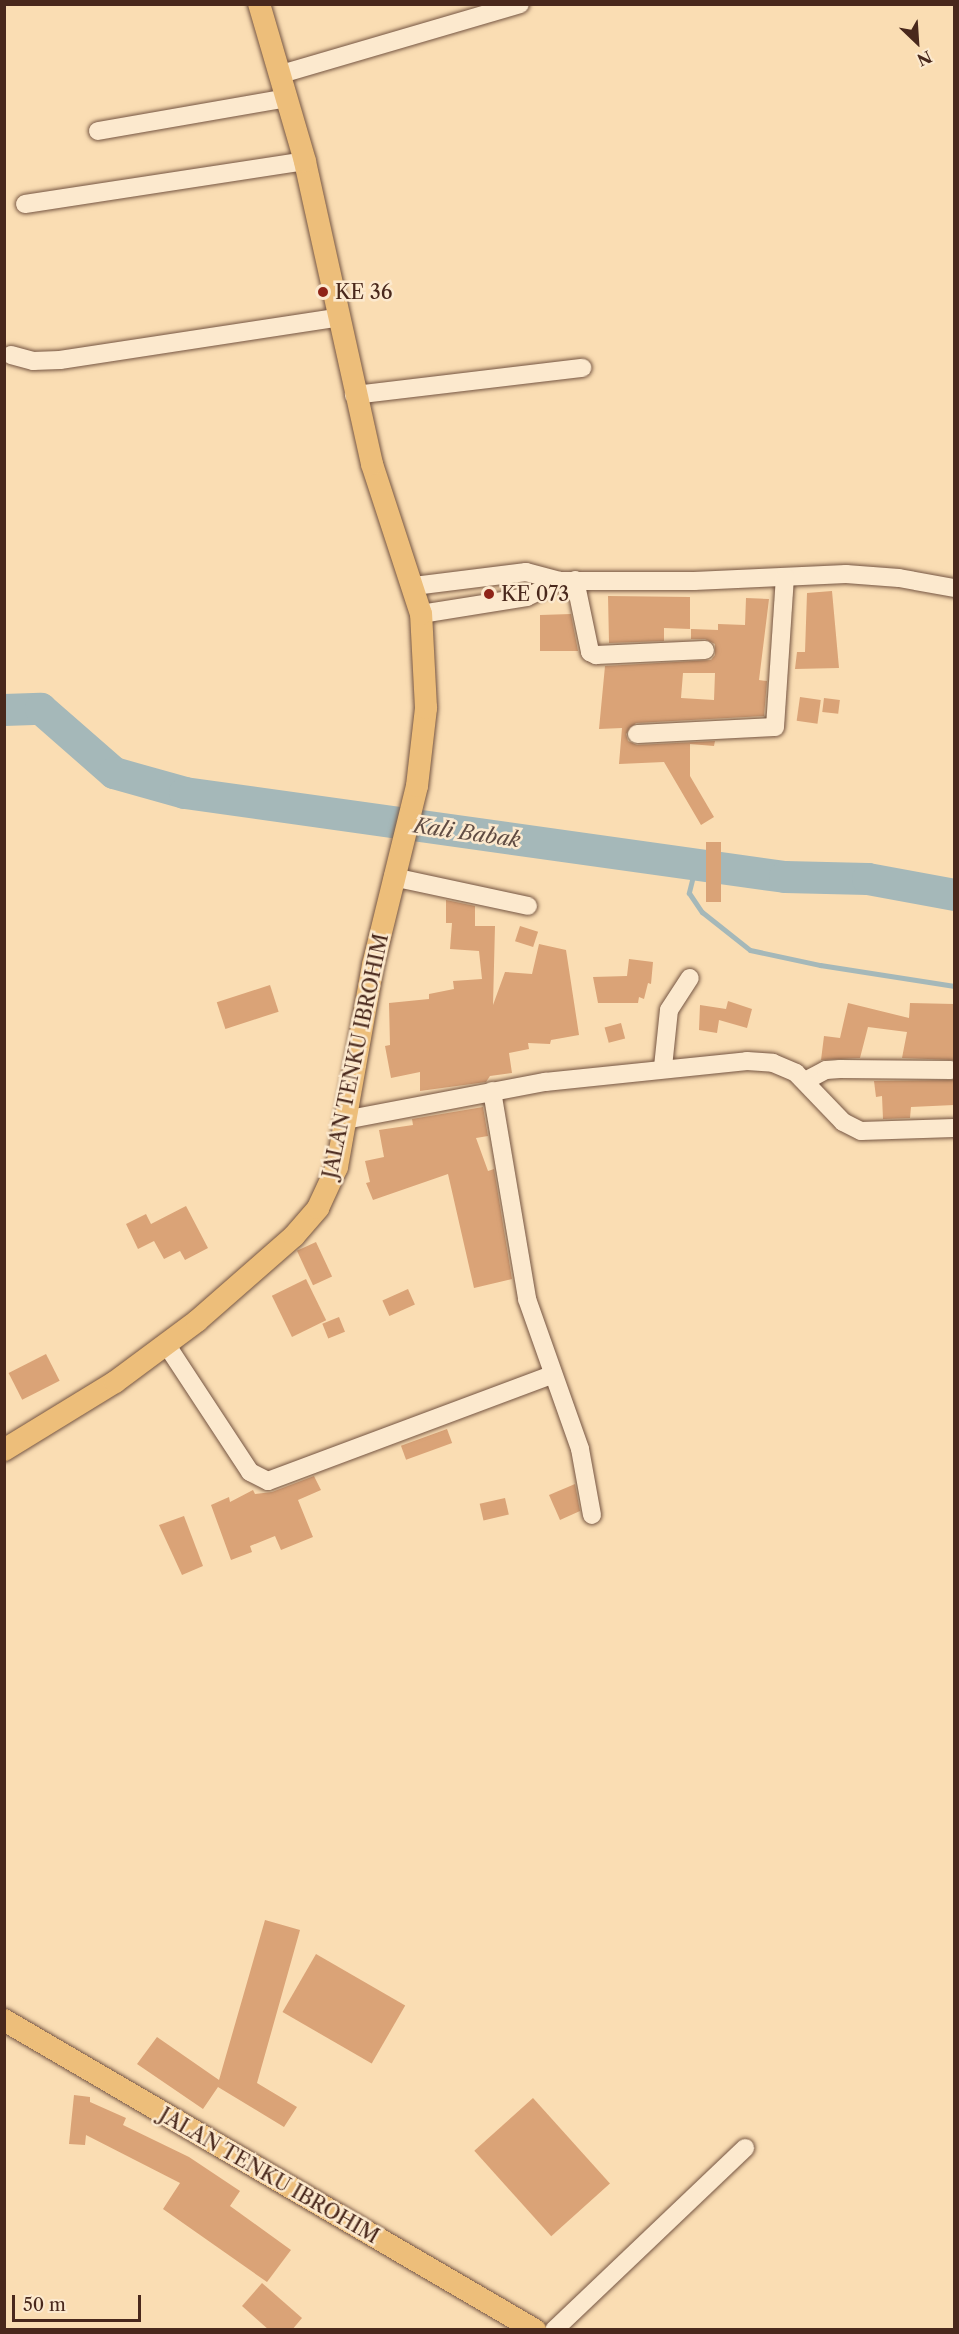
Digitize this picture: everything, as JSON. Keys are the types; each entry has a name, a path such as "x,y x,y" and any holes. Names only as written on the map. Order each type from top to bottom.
{"main road":[{"name":"JALAN TENKU IBROHIM","path":"4,1450 73,1410 166,1344 240,1286 305,1224 328,1189 345,1120 394,871 417,786 426,708 421,614 414,586 372,464 354,395 341,317 305,161 259,4"},
{"name":"JALAN TENKU IBROHIM","path":"4,2020 535,2330"}],"street":[{"path":"281,74 520,4"},
{"path":"98,131 288,98"},
{"path":"25,204 305,161"},
{"path":"11,355 33,361 60,360 341,317"},
{"path":"354,395 582,368"},
{"path":"414,586 526,572 567,580 871,575 954,588"},
{"path":"638,734 775,727 785,577"},
{"path":"421,614 527,597 567,580"},
{"path":"567,580 590,652 596,655 705,650"},
{"path":"394,871 528,906"},
{"path":"663,1067 669,1010 690,978"},
{"path":"345,1120 492,1090 663,1067 760,1061 785,1067 807,1080 836,1115 861,1131 954,1128"},
{"path":"807,1080 826,1070 840,1069 951,1070"},
{"path":"492,1090 527,1299 580,1449 592,1515"},
{"path":"166,1344 250,1472 268,1480 552,1375"},
{"path":"554,2330 745,2148"}],"building":[{"path":"832,591 839,668 795,669 797,652 805,652 807,593"},
{"path":"608,596 690,597 690,629 664,628 664,641 609,643"},
{"path":"746,598 769,599 759,680 767,681 764,716 636,723 626,734 628,741 637,745 715,741 714,746 690,744 690,776 714,817 701,825 664,762 619,764 622,728 599,729 605,666 711,660 715,655 715,644 705,639 691,639 691,629 718,630 718,624 745,625","holes":["683,673 715,673 714,700 681,698"]},
{"path":"571,614 578,651 540,651 540,615"},
{"path":"800,697 821,700 817,724 797,721"},
{"path":"824,698 840,700 838,714 822,712"},
{"path":"706,842 721,842 721,902 706,902"},
{"path":"446,900 475,906 475,926 495,926 493,1005 505,972 532,974 539,944 566,950 579,1035 551,1040 550,1044 528,1043 529,1049 509,1053 512,1073 490,1076 486,1082 420,1091 420,1072 391,1078 385,1046 390,1045 389,1003 429,999 429,994 454,989 453,981 482,979 479,951 450,949 452,923 446,923"},
{"path":"520,926 538,932 533,947 515,941"},
{"path":"629,959 653,962 651,984 648,983 644,999 639,997 638,1003 598,1003 593,977 627,976"},
{"path":"270,985 279,1012 225,1029 217,1002"},
{"path":"728,1001 752,1009 747,1028 719,1020 717,1033 699,1030 700,1005 726,1009"},
{"path":"848,1003 909,1018 910,1003 954,1004 954,1060 902,1058 907,1032 868,1027 860,1058 821,1060 824,1036 840,1038"},
{"path":"621,1023 625,1038 609,1043 605,1027"},
{"path":"954,1080 954,1105 911,1107 910,1118 883,1119 882,1096 876,1097 874,1081"},
{"path":"483,1107 488,1136 476,1138 488,1171 494,1169 512,1279 474,1288 448,1174 373,1200 366,1183 370,1182 365,1161 384,1157 379,1130 413,1125 412,1119"},
{"path":"186,1206 208,1248 185,1260 180,1251 164,1259 154,1241 138,1249 126,1224 146,1214 151,1224"},
{"path":"316,1242 332,1276 313,1285 297,1251"},
{"path":"306,1279 326,1320 292,1337 272,1296"},
{"path":"408,1289 415,1305 389,1316 382,1300"},
{"path":"339,1317 345,1332 328,1339 322,1324"},
{"path":"46,1354 60,1381 22,1400 9,1373"},
{"path":"447,1429 452,1443 406,1460 401,1446"},
{"path":"314,1476 321,1490 298,1500 313,1537 281,1550 275,1536 250,1546 252,1552 231,1560 211,1505 229,1497 230,1502 253,1490 255,1494 272,1492"},
{"path":"575,1484 580,1511 560,1520 549,1495"},
{"path":"505,1498 509,1515 483,1520 480,1504"},
{"path":"184,1516 203,1566 182,1575 159,1525"},
{"path":"265,1920 300,1930 257,2083 297,2107 284,2127 218,2087 203,2109 137,2064 157,2037 219,2080"},
{"path":"316,1954 405,2006 372,2064 282,2012"},
{"path":"74,2095 90,2097 90,2102 126,2118 123,2125 189,2157 240,2191 230,2206 291,2250 267,2282 163,2209 180,2183 86,2135 85,2145 69,2144"},
{"path":"533,2098 610,2183 551,2236 474,2151"},
{"path":"262,2283 302,2318 292,2330 269,2330 242,2306"}],"waterway":[{"name":"Kali Babak","path":"4,710 41,709 114,773 185,793 785,877 868,879 954,895"},
{"path":"696,864 689,893 702,912 750,950 820,965 954,986"}],"place":[{"name":"KE 36","path":"323,292"},
{"name":"KE 073","path":"489,594"}]}
